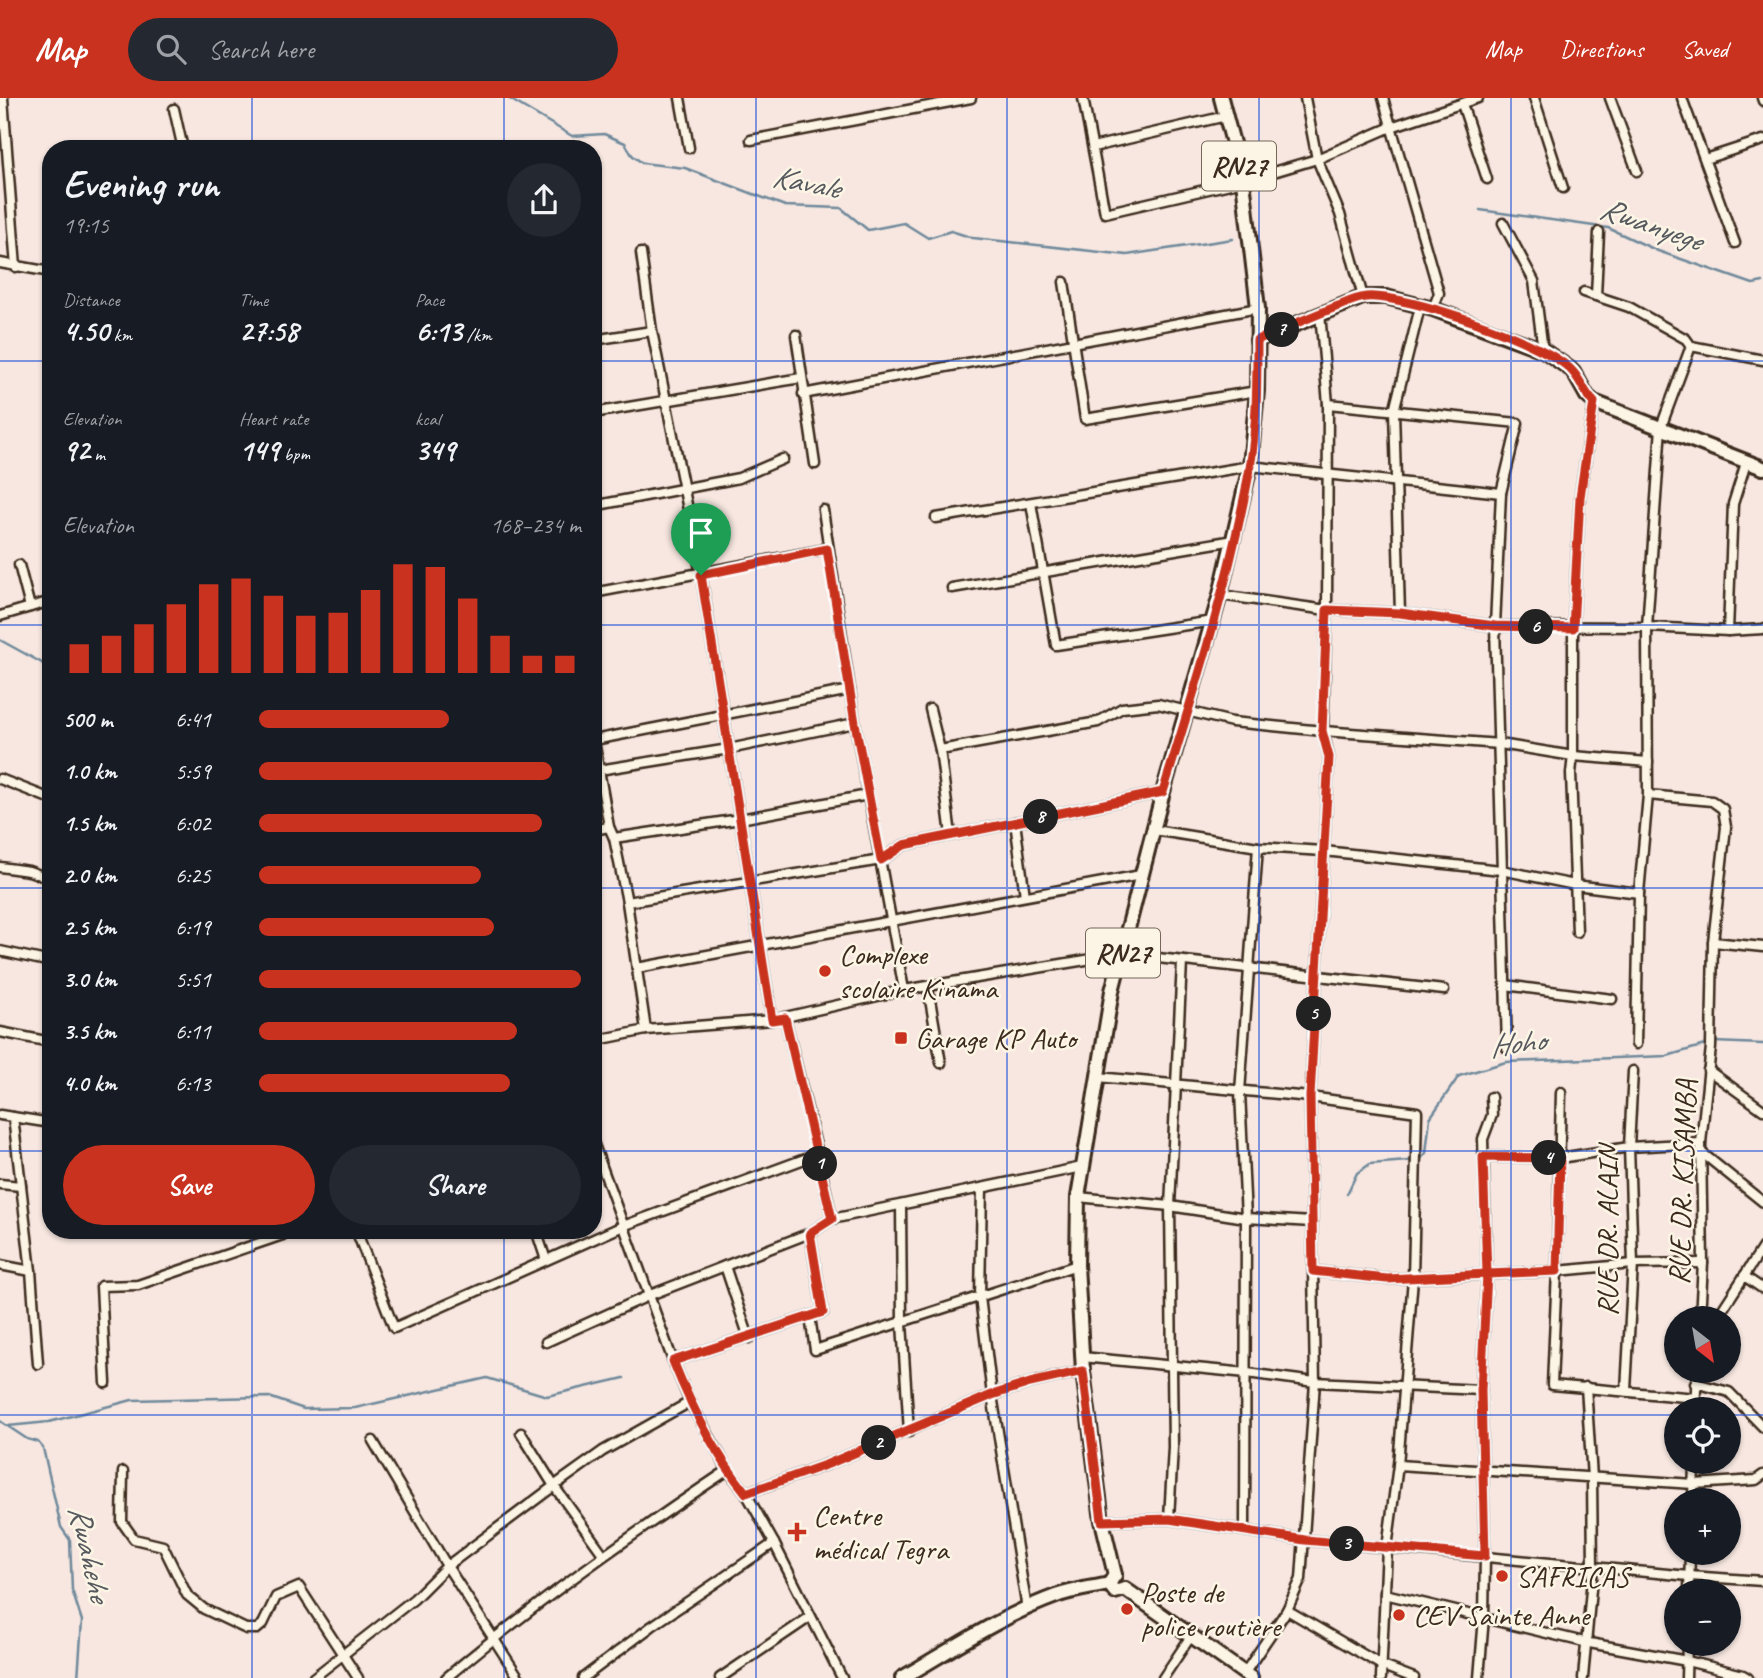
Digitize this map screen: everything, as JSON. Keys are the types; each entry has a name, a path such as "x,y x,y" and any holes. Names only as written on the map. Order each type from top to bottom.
{"main road":[{"name":"RN27","path":"1221,98 1243,181 1258,308 1257,391 1250,466 1220,595 1163,792 1112,991 1078,1198 1077,1265 1083,1371 1112,1580 1121,1575 1125,1578 1125,1589 1247,1676"},
{"path":"1257,340 1363,297 1386,297 1426,308 1543,350 1573,371 1587,396 1594,402 1763,468"},
{"path":"902,1678 1027,1609 1058,1596 1112,1580"}],"street":[{"path":"3,98 16,267"},
{"path":"680,98 689,148"},
{"path":"751,140 945,100 971,98"},
{"path":"1083,98 1105,214 1243,181 1317,159 1391,127 1478,98"},
{"path":"1305,98 1317,159 1340,214 1363,297"},
{"path":"1383,98 1439,293 1426,308 1394,411 1400,613"},
{"path":"1534,98 1563,188"},
{"path":"1610,98 1637,171"},
{"path":"1682,98 1735,243"},
{"path":"1462,104 1487,179"},
{"path":"173,109 181,140"},
{"path":"1093,147 1226,117"},
{"path":"1705,159 1763,140"},
{"path":"1503,223 1534,281 1543,350"},
{"path":"1596,296 1599,232"},
{"path":"641,253 652,331 701,575 772,1020"},
{"path":"0,263 42,271"},
{"path":"1064,282 1085,419 1257,391"},
{"path":"1584,292 1629,307 1686,339 1691,346 1763,360"},
{"path":"803,394 1258,308"},
{"path":"1247,1676 1287,1610 1301,1579 1315,1381 1310,1097 1329,757 1322,731 1327,610 1328,404 1320,313"},
{"path":"602,339 652,331"},
{"path":"796,335 815,464"},
{"path":"1636,1044 1639,893 1648,794 1647,627 1661,427 1691,346"},
{"path":"602,412 801,378"},
{"path":"1577,932 1571,774 1573,628 1580,497 1594,402"},
{"path":"1328,404 1518,423 1501,494 1495,626 1507,1048"},
{"path":"602,504 739,478 783,459"},
{"path":"1728,631 1733,504 1746,463"},
{"path":"936,518 1250,466 1501,494"},
{"path":"1031,503 1056,645 1213,621"},
{"path":"823,510 855,723 904,990"},
{"path":"952,588 1234,540"},
{"path":"602,592 701,575 827,549"},
{"path":"19,565 30,607"},
{"path":"1220,595 1327,610 1400,613 1495,626 1647,627 1728,631 1763,629"},
{"path":"0,616 42,604"},
{"path":"602,736 850,690"},
{"path":"940,750 1098,722 1122,708 1158,704 1232,722 1500,744 1573,756 1648,762"},
{"path":"930,709 940,750 951,835"},
{"path":"602,770 855,723"},
{"path":"0,779 42,795"},
{"path":"602,788 627,902 646,1030"},
{"path":"627,902 881,860 904,845 1163,792"},
{"name":"RUE DR. KISAMBA","path":"1648,794 1712,801 1723,809 1726,827 1713,942 1711,1047 1701,1148 1703,1263 1701,1306"},
{"path":"614,838 740,819 868,795"},
{"path":"1015,822 1025,897"},
{"path":"602,828 609,827"},
{"path":"1154,830 1258,847 1324,851 1501,870 1575,885 1639,893"},
{"path":"1245,1530 1246,1218 1240,1091 1258,847"},
{"path":"0,867 42,876"},
{"path":"638,968 1141,875"},
{"path":"1713,942 1763,947"},
{"path":"0,951 42,960"},
{"path":"602,1039 646,1030 785,1018 904,990 1122,954 1444,990"},
{"path":"1169,1519 1173,1447 1170,1206 1182,962"},
{"path":"1505,985 1612,999"},
{"path":"928,988 941,1063"},
{"path":"785,1018 832,1219"},
{"path":"0,1031 42,1040"},
{"path":"1708,1070 1763,1110"},
{"name":"RUE DR. ALAIN","path":"1626,1390 1633,1264 1629,1147 1633,1071"},
{"path":"1098,1077 1310,1097 1417,1112 1413,1278 1398,1465 1387,1548 1381,1678"},
{"path":"1561,1092 1552,1385 1687,1397"},
{"path":"1479,1678 1485,1556 1481,1390 1487,1274 1483,1139 1492,1115 1490,1097"},
{"path":"0,1115 42,1122"},
{"path":"13,1117 31,1271 38,1364"},
{"path":"1483,1157 1560,1158 1629,1147 1701,1148 1763,1202"},
{"path":"602,1235 818,1154"},
{"path":"602,1167 690,1402 728,1470 746,1493 774,1543 842,1678"},
{"path":"546,1342 650,1295 810,1233 832,1219 1082,1167"},
{"path":"0,1184 21,1186"},
{"path":"982,1188 980,1297 992,1395 1027,1609"},
{"path":"1078,1198 1170,1206 1246,1218 1312,1222"},
{"path":"901,1205 902,1323 909,1432"},
{"path":"673,1361 823,1312 810,1233"},
{"path":"106,1383 101,1286 138,1284 270,1239"},
{"path":"359,1239 394,1328 594,1239"},
{"path":"539,1239 546,1260"},
{"name":"RUE DR. KISAMBA","path":"1725,1306 1763,1247"},
{"path":"1313,1271 1387,1279 1557,1271 1633,1264 1703,1263"},
{"path":"0,1265 31,1271"},
{"path":"810,1317 815,1350 1077,1265"},
{"path":"725,1266 749,1338"},
{"path":"1744,1276 1763,1289"},
{"path":"1082,1357 1315,1381 1481,1390"},
{"path":"746,1493 909,1432 992,1395 1083,1371"},
{"path":"1696,1397 1695,1383 1729,1392 1763,1427"},
{"path":"1583,1678 1584,1642 1593,1567 1586,1387"},
{"path":"313,1678 414,1599 447,1566 554,1486 603,1451 690,1402"},
{"path":"521,1433 554,1486 603,1554"},
{"path":"373,1441 447,1566 519,1678"},
{"path":"1398,1465 1694,1484 1756,1480 1763,1475"},
{"path":"446,1678 494,1637 603,1554 728,1470"},
{"path":"123,1472 122,1522 134,1539 163,1546 187,1595 204,1609 246,1629 257,1629 263,1624 276,1597 299,1587 358,1678"},
{"path":"1694,1474 1694,1488"},
{"path":"1102,1521 1169,1519 1305,1540 1763,1581"},
{"path":"583,1678 652,1626 774,1543"},
{"path":"1689,1565 1689,1576"},
{"path":"1385,1594 1584,1642 1687,1661 1748,1678"},
{"path":"1287,1610 1383,1666 1414,1678"},
{"path":"720,1678 810,1617"},
{"path":"1163,1678 1191,1636"},
{"path":"1686,1678 1687,1656"}],"waterway":[{"name":"Kavale","path":"508,98 572,136 604,134 625,143 632,155 642,163 685,168 785,206 841,208 868,230 904,223 928,238 951,231 973,238 1127,255 1233,239"},
{"name":"Rwanyege","path":"1480,210 1608,228 1658,251 1753,284 1763,282"},
{"path":"0,640 42,663"},
{"name":"Hoho","path":"1714,1042 1763,1044"},
{"name":"Hoho","path":"1347,1194 1357,1173 1370,1164 1420,1160 1426,1153 1430,1118 1459,1076 1506,1062 1667,1056 1708,1044"},
{"path":"8,1426 49,1422 132,1400 269,1397 304,1409 355,1408 487,1378 547,1396 624,1378"},
{"name":"Rwahehe","path":"0,1421 27,1439 38,1442 43,1448 61,1527 70,1540 72,1590 82,1621 78,1678"}],"place":[{"name":"Complexe scolaire Kinama","path":"825,971"},
{"name":"Garage KP Auto","path":"901,1038"},
{"name":"Centre médical Tegra","path":"797,1532"},
{"name":"SAFRICAS","path":"1502,1576"},
{"name":"Poste de police routière","path":"1127,1609"},
{"name":"CEV Sainte Anne","path":"1399,1615"}],"route":[{"path":"701,575 772,1020 785,1018 832,1219 810,1233 823,1312 673,1361 690,1402 728,1470 746,1493 909,1432 992,1395 1083,1371 1102,1521 1169,1519 1305,1540 1485,1556 1481,1390 1487,1274 1557,1271 1560,1158 1483,1157 1487,1274 1387,1279 1313,1271 1310,1097 1329,757 1322,731 1327,610 1400,613 1495,626 1573,628 1580,497 1594,402 1587,396 1573,371 1543,350 1496,331 1433,309 1386,297 1363,297 1257,340 1257,391 1250,466 1220,595 1163,792 904,845 881,860 855,723 827,549 701,575"}]}
